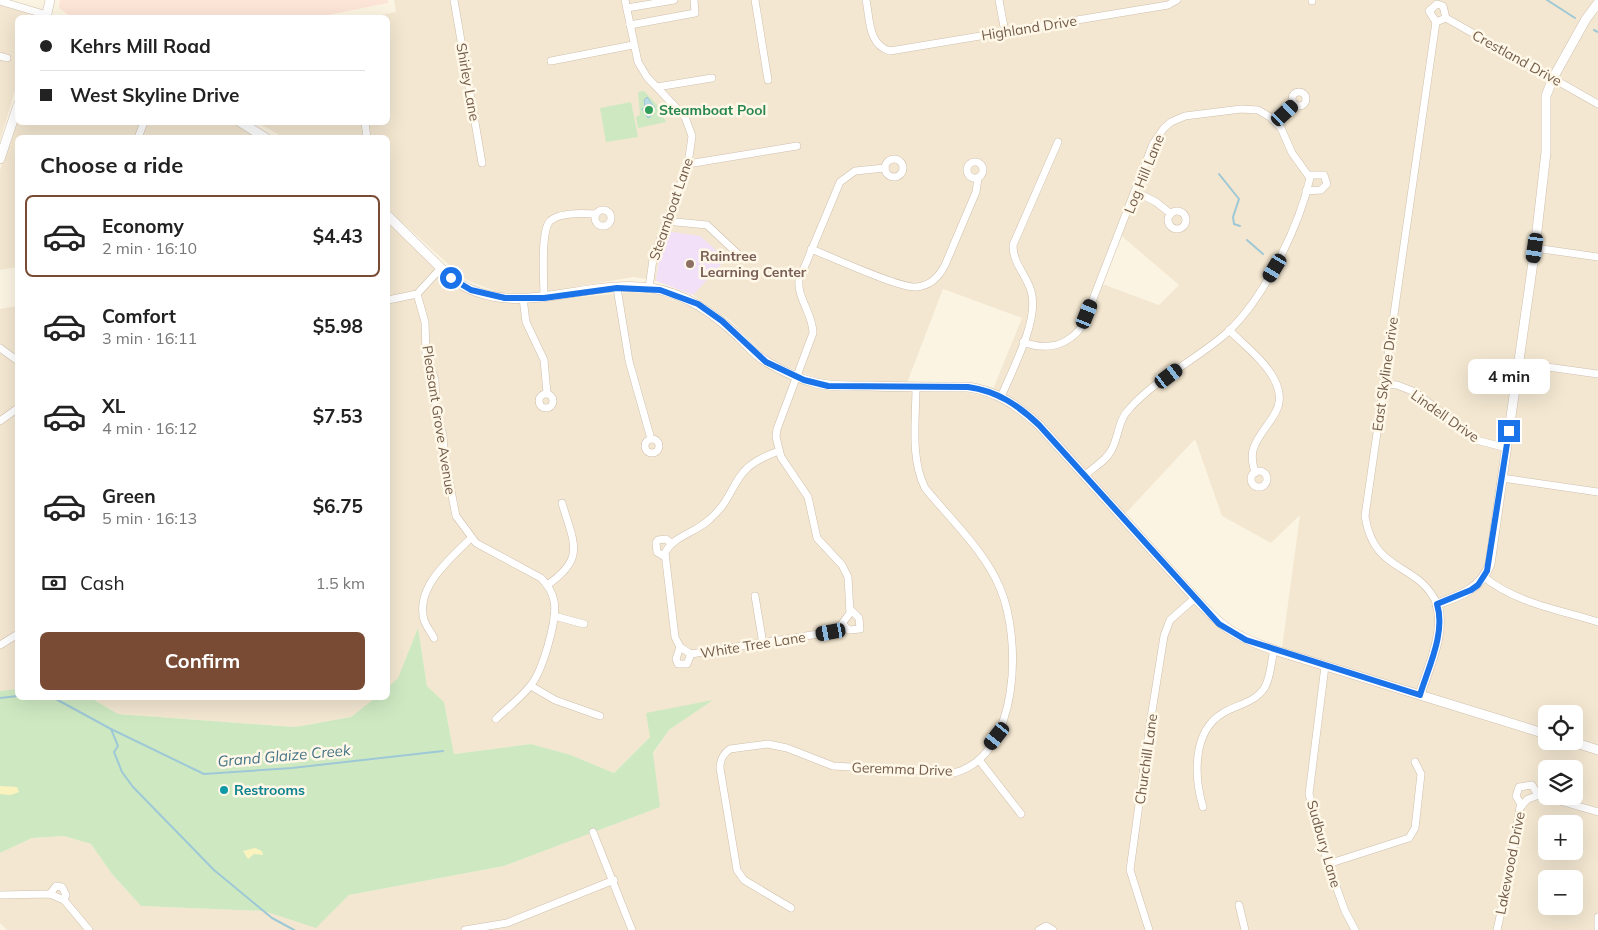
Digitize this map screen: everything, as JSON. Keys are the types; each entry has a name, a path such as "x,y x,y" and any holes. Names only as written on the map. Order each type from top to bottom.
{"street":[{"path":"48,15 50,0"},
{"name":"Shirley Lane","path":"454,0 482,163"},
{"name":"Steamboat Lane","path":"625,0 638,62 688,122 692,136 688,164 653,259 649,288"},
{"path":"627,8 674,0"},
{"path":"630,25 695,13 694,0"},
{"path":"754,0 768,80"},
{"name":"Highland Drive","path":"866,0 873,38 880,48 890,51 1168,6 1176,0"},
{"path":"1000,0 1005,32"},
{"path":"0,1 42,15"},
{"name":"Crestland Drive","path":"1436,22 1429,11 1437,4 1444,6 1446,18 1598,104"},
{"path":"1420,695 1438,637 1440,617 1437,604 1471,590 1484,577 1490,564 1535,248 1546,152 1546,96 1553,78 1586,18 1595,6"},
{"path":"1436,22 1446,18"},
{"name":"East Skyline Drive","path":"1436,22 1365,516 1368,536 1379,553 1420,581 1430,591 1437,604"},
{"path":"551,61 633,45"},
{"path":"657,87 712,78"},
{"path":"1294,104 1276,121 1284,133 1292,153 1310,175"},
{"name":"Log Hill Lane","path":"1023,342 1038,348 1062,344 1077,333 1083,325 1153,144 1158,134 1171,122 1186,116 1250,108 1258,110 1276,121"},
{"path":"0,159 15,114"},
{"path":"245,125 261,135"},
{"path":"1001,397 1023,342 1033,300 1031,290 1016,263 1013,245 1058,142"},
{"path":"688,164 797,146"},
{"name":"White Tree Lane","path":"665,557 675,637 685,651 763,644 831,632 842,624 849,630 860,629 859,618 850,609 846,571 817,538 808,497 779,451 777,428 813,333 812,320 799,284 834,193 843,178 860,170 885,168"},
{"path":"1085,476 1112,451 1121,420 1133,405 1229,330 1260,292 1280,259 1306,191 1310,175"},
{"path":"1306,191 1321,190 1327,184 1324,175 1310,175"},
{"path":"811,249 907,286 928,284 939,276 945,265 976,192 978,178"},
{"path":"1136,192 1156,202 1171,214"},
{"path":"544,298 545,232 550,222 556,218 582,213 596,214"},
{"path":"390,218 456,282 471,290 505,298 544,298 617,288 649,288 674,294 698,304 722,321 766,362 797,377 828,386 968,387 1001,397 1022,409 1039,425 1195,598 1219,624 1229,631 1246,640 1274,650 1538,732"},
{"path":"666,221 707,225 738,255"},
{"path":"1535,248 1598,257"},
{"path":"390,300 417,294 441,268"},
{"path":"617,288 628,361 650,439"},
{"name":"Pleasant Grove Avenue","path":"417,294 422,305 425,322 426,353 435,380 436,411 443,435 453,506 459,522 471,538 482,547 530,571 548,584"},
{"path":"524,298 526,322 544,360 547,393"},
{"path":"1229,330 1268,370 1274,379 1279,394 1273,420 1260,436 1253,451 1255,473"},
{"path":"0,348 15,359"},
{"path":"1519,363 1598,374"},
{"name":"Lindell Drive","path":"1384,384 1396,385 1416,392 1476,440 1507,448"},
{"name":"Geremma Drive","path":"791,908 744,880 737,870 720,768 722,757 730,749 768,744 787,748 834,766 943,774 960,772 979,760 997,736 1006,712 1011,684 1011,631 1001,589 977,550 931,496 920,480 916,460 916,387"},
{"path":"0,421 15,410"},
{"path":"671,543 666,539 658,540 656,543 657,552 665,557 671,543 711,519 723,504 739,475 750,464 779,451"},
{"path":"1502,478 1598,492"},
{"path":"496,719 531,686 541,668 554,616 554,600 548,584 566,570 574,553 562,503"},
{"path":"434,638 424,622 424,601 436,575 471,538"},
{"path":"1484,577 1503,591 1517,597 1598,622"},
{"path":"755,596 763,644"},
{"name":"Churchill Lane","path":"1149,930 1130,870 1164,636 1170,620 1195,598"},
{"path":"842,624 850,609"},
{"path":"554,616 584,624"},
{"path":"0,645 15,636"},
{"path":"1203,807 1197,786 1200,742 1203,734 1216,718 1252,700 1265,687 1274,650"},
{"name":"Sudbury Lane","path":"1325,666 1310,794 1328,864 1354,930"},
{"path":"531,686 555,700 600,716"},
{"path":"1583,745 1598,750"},
{"path":"979,760 1021,814"},
{"path":"1328,864 1409,838 1415,828 1422,774 1416,762"},
{"path":"1522,806 1516,796 1519,787 1532,785 1538,796"},
{"name":"Lakewood Drive","path":"1497,930 1522,806 1528,799 1538,796"},
{"path":"1572,805 1598,812"},
{"path":"593,832 614,880 632,930"},
{"path":"465,930 507,923 614,880"},
{"path":"0,895 50,894 64,900 90,930"},
{"path":"1239,905 1245,930"},
{"path":"1598,918 1598,930"},
{"path":"1039,930 1046,926 1053,930"}],"shaded area":[{"path":"60,0 388,0 388,3 328,15 69,15 59,8"},
{"path":"394,0 1598,0 1598,746 1583,741 1583,705 1538,705 1538,728 1282,648 1300,515 1271,543 1222,516 1195,439 1125,514 1030,411 993,389 1022,318 943,289 907,383 851,383 825,381 782,365 766,356 731,321 693,295 726,259 658,264 656,281 634,277 533,294 497,292 466,280 390,212 390,135 279,135 262,125 390,125 390,15 381,15 396,12","holes":["1117,232 1179,285 1159,305 1097,282"]},
{"path":"0,4 29,15 15,15 15,90 0,141"},
{"path":"15,123 15,125 238,125 257,135 15,135 15,267 0,270 0,170"},
{"path":"390,221 462,289 480,298 508,303 522,303 632,292 660,295 702,311 771,368 785,377 806,384 847,389 965,392 997,399 1032,422 1207,617 1238,640 1538,735 1538,750 1583,749 1598,754 1598,930 7,930 0,923 0,853 32,838 64,836 91,844 112,874 141,906 264,911 316,927 349,895 504,866 659,807 653,754 669,730 711,701 650,737 614,773 571,755 531,744 454,754 444,702 427,686 418,629 398,678 390,685"},
{"name":"Raintree Learning Center","path":"667,231 700,236 726,259 693,295 656,281 661,247"},
{"path":"15,306 15,689 0,691 0,309"},
{"path":"94,700 372,700 351,717 295,727 118,714"}],"green space":[{"name":"Steamboat Pool","path":"644,91 658,106 666,122 638,128 636,117 640,115 638,92"},
{"path":"631,102 638,137 606,142 600,108"},
{"path":"418,628 427,686 444,702 454,754 531,744 571,755 614,773 650,737 646,713 713,700 669,730 653,753 660,807 504,866 349,895 316,928 264,911 141,906 112,874 91,844 64,836 32,838 0,853 0,691 15,689 15,700 94,700 118,714 295,727 351,717 372,700 390,700 390,685 398,678"}],"sand":[{"path":"0,786 17,787 19,792 11,795 0,794"},
{"path":"255,848 262,851 263,855 254,854 248,859 243,851"}],"water":[{"path":"647,97 655,108 651,111 651,116 648,118 642,109 645,107 644,100"}],"waterway":[{"path":"1547,0 1575,18"},
{"path":"1594,30 1598,32"},
{"path":"1219,174 1239,199 1233,217 1234,224 1240,226"},
{"path":"1247,240 1263,254"},
{"name":"Grand Glaize Creek","path":"0,698 15,696"},
{"name":"Grand Glaize Creek","path":"58,700 111,729 204,774 292,768 443,751"},
{"path":"111,729 118,746 114,752 122,772 133,787 214,870 272,918 294,930"}],"place":[{"name":"Steamboat Pool","path":"649,110"},
{"name":"Raintree Learning Center","path":"690,264"},
{"name":"Restrooms","path":"224,790"}],"route":[{"path":"451,278 461,286 471,290 505,298 544,298 617,288 660,290 698,304 722,321 766,362 804,380 828,386 968,387 990,392 1022,409 1039,425 1219,624 1246,640 1420,695 1438,637 1440,617 1437,604 1462,595 1478,585 1490,564 1509,431"}]}
